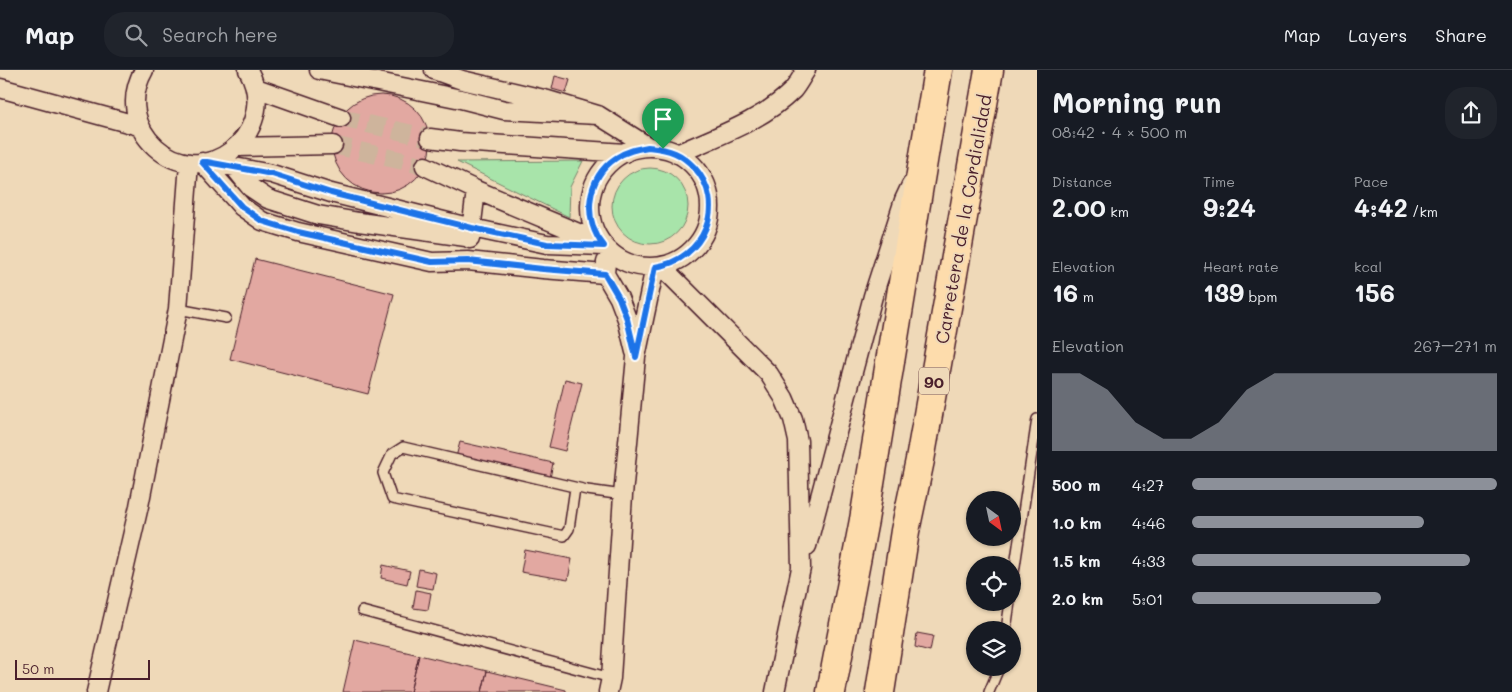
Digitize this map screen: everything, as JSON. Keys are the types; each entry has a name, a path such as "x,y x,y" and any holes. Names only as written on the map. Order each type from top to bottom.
{"highway":[{"path":"831,692 864,520 938,70"},
{"name":"Carretera de la Cordialidad","path":"880,692 905,531 920,460 989,70"}],"street":[{"path":"144,70 136,89 134,102 136,114 146,138 164,155 272,174 471,233"},
{"path":"199,162 228,154 245,137 252,126 257,102 256,88 248,70"},
{"path":"319,70 461,99 504,110 598,115"},
{"path":"434,70 462,80 548,100 598,115 648,147"},
{"path":"677,154 740,126 770,110 794,89 806,70"},
{"path":"0,88 140,126"},
{"path":"256,88 341,118"},
{"path":"430,138 460,142 625,153"},
{"path":"236,147 333,145"},
{"path":"648,147 663,149 677,154 689,162 699,173 706,186 709,200 709,215 702,236 688,254 658,267 634,265 615,256 604,246 595,232 591,220 590,197 593,186 599,176 606,166 615,159 636,149 648,147"},
{"path":"774,692 801,568 873,296 904,200 923,160"},
{"path":"199,162 242,207 262,221 298,232 432,262 468,261 605,274"},
{"path":"96,692 139,506 178,309 199,162"},
{"path":"425,166 604,246"},
{"path":"234,167 250,187 268,199 318,214 359,222 471,233 547,244 604,246"},
{"path":"468,261 476,190"},
{"path":"604,246 605,274 619,298 627,319 636,357"},
{"path":"610,685 623,495 636,357 658,267"},
{"path":"658,267 769,374 784,398 793,419 798,441 801,568"}],"lane":[{"path":"178,309 226,318"},
{"path":"1016,556 1037,419"},
{"path":"575,488 569,529 564,536 392,499 383,473 392,454 403,447 575,488 623,495"},
{"path":"362,611 610,685"},
{"path":"988,692 995,676"}],"green space":[{"path":"583,161 570,187 569,217 457,162"},
{"path":"650,168 664,171 677,179 685,192 688,206 685,220 677,233 664,241 650,244 636,241 623,233 615,220 612,206 615,192 623,179 636,171"}],"building":[{"path":"555,76 570,80 566,93 552,89"},
{"path":"381,95 400,99 415,110 426,125 430,144 426,163 415,178 400,189 381,193 362,189 347,178 336,163 332,144 336,125 347,110 362,99"},
{"path":"255,259 394,294 368,394 230,359"},
{"path":"565,379 582,383 565,451 549,447"},
{"path":"460,442 553,463 550,478 456,457"},
{"path":"525,550 572,559 568,580 521,572"},
{"path":"383,565 410,571 407,584 381,578"},
{"path":"419,569 436,573 433,589 416,586"},
{"path":"416,590 431,593 428,610 413,608"},
{"path":"917,633 933,636 930,651 915,647"},
{"path":"355,640 419,655 410,692 343,692"},
{"path":"419,655 487,671 482,692 410,692"},
{"path":"487,671 566,690 566,692 482,692"}],"tunnel":[{"path":"341,118 430,138"},
{"path":"333,145 425,166"}],"route":[{"path":"648,147 663,149 677,154 689,162 699,173 706,186 709,200 709,215 705,230 688,254 675,261 655,267 636,357 627,319 619,298 605,274 468,261 432,262 298,232 262,221 242,207 202,162 272,174 331,193 448,223 547,244 604,246 595,232 590,209 590,197 593,186 599,176 606,166 625,153 648,147"}]}
